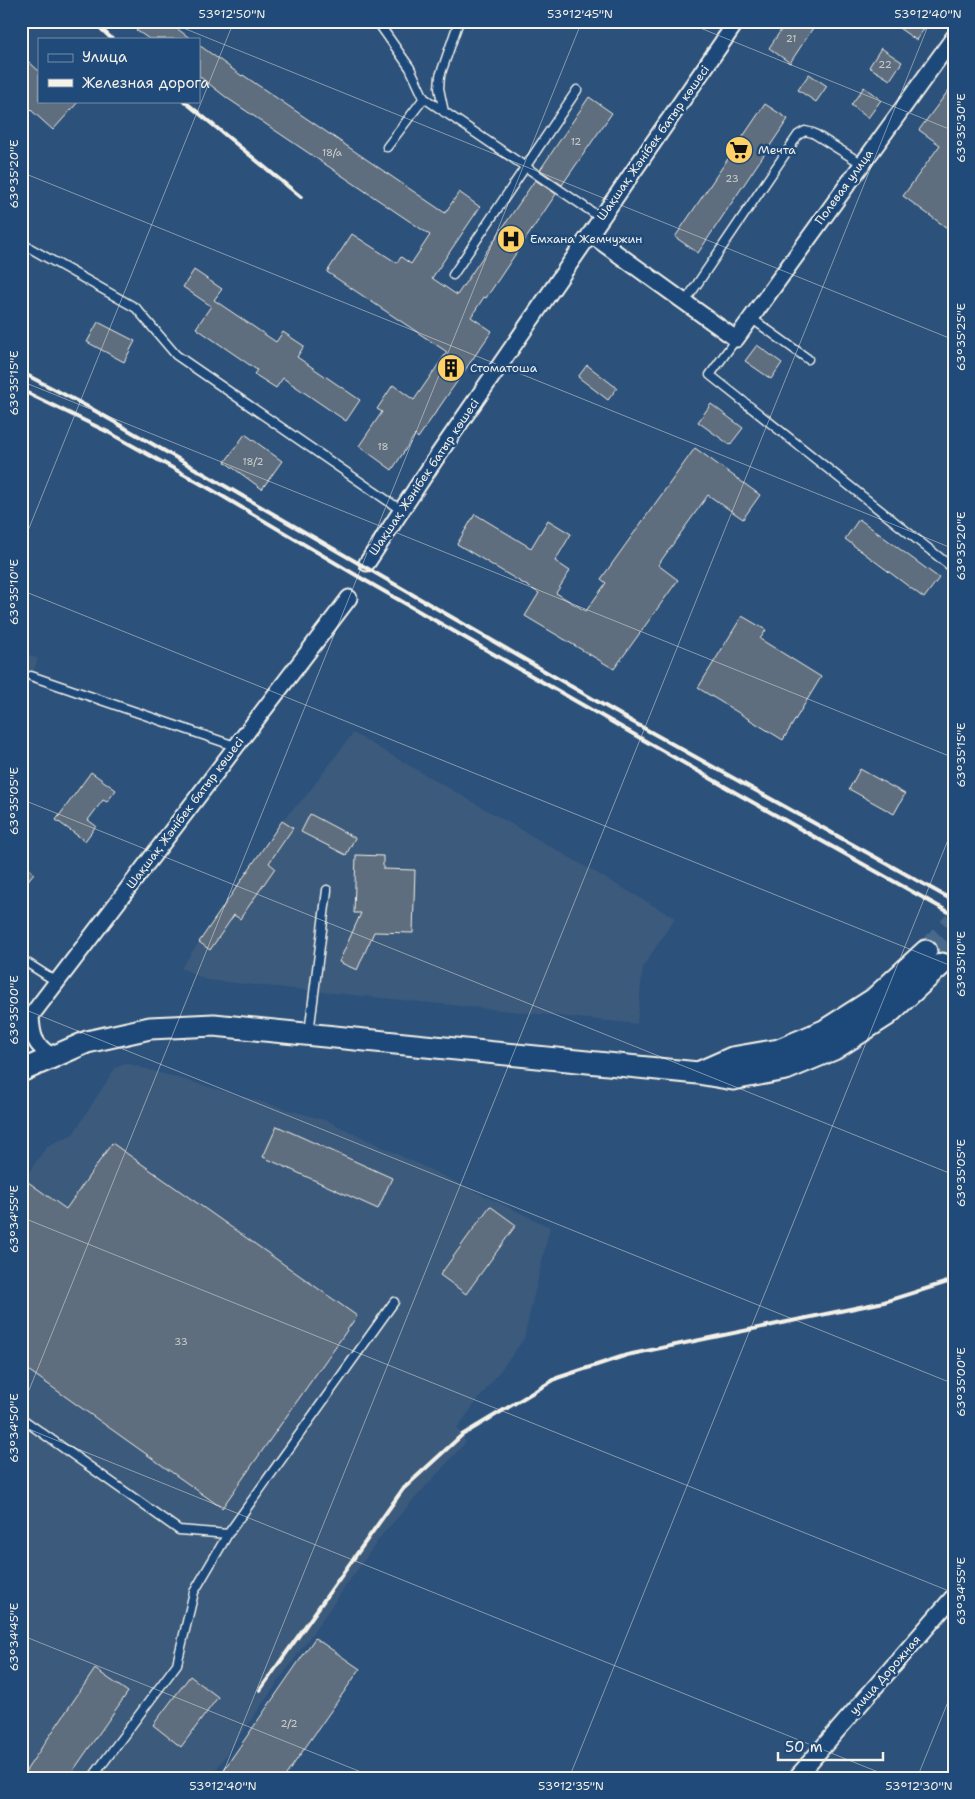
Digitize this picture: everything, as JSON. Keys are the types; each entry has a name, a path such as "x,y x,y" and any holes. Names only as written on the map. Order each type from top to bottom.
{"main road":[{"path":"21,1071 87,1042 150,1028 214,1025 309,1033 733,1078 786,1069 834,1049 887,1015 934,957"}],"street":[{"name":"Шақшақ Жәнібек батыр көшесі","path":"367,563 401,510 737,21"},
{"name":"Полевая улица","path":"736,338 954,37"},
{"path":"590,234 736,338"},
{"name":"Шақшақ Жәнібек батыр көшесі","path":"21,1029 349,598"},
{"path":"31,1016 32,1033 38,1045 52,1056"},
{"name":"улица Дорожная","path":"796,1778 954,1596"}],"lane":[{"path":"378,21 410,68 424,98 601,218"},
{"path":"444,112 439,88 440,76 459,21"},
{"path":"453,275 577,90"},
{"path":"388,147 424,98"},
{"path":"685,302 798,135 805,131 813,133 861,163"},
{"path":"21,243 136,308 176,355 401,510"},
{"path":"751,318 808,359"},
{"path":"736,338 710,375 954,569"},
{"path":"31,676 235,746"},
{"path":"309,1033 327,890"},
{"path":"21,958 57,982"},
{"path":"92,1778 176,1664 194,1592 228,1534 394,1302"},
{"path":"21,1418 179,1530 228,1534"}],"shaded area":[{"path":"21,652 38,659 28,686 21,684"},
{"path":"353,733 675,918 643,967 637,1024 206,980 181,968 285,817 305,797"},
{"path":"126,1063 328,1121 550,1227 524,1339 457,1428 466,1442 382,1535 210,1778 21,1778 21,1177 24,1179 47,1146 73,1134 115,1068"}],"building":[{"path":"142,21 167,21 190,38 148,38 136,30"},
{"path":"787,21 803,21 813,28 790,63 769,48"},
{"path":"889,21 930,21 916,40"},
{"path":"200,46 445,213 459,192 480,207 432,278 457,295 535,180 556,194 486,298 484,297 471,317 492,331 418,438 415,435 392,470 359,446 382,412 377,409 393,385 414,400 447,352 327,272 352,234 397,263 401,257 411,264 430,235 227,98 200,77"},
{"path":"881,48 902,62 890,80 869,67"},
{"path":"21,55 38,70 38,102 78,102 53,130 21,101"},
{"path":"809,74 827,86 816,102 798,90"},
{"path":"954,83 954,233 903,196 940,145 919,130"},
{"path":"864,87 881,100 868,118 851,105"},
{"path":"589,97 612,113 562,185 540,170"},
{"path":"765,104 788,119 698,253 675,237"},
{"path":"194,270 222,289 214,300 276,342 283,332 304,346 297,357 360,400 346,421 283,378 276,388 254,374 257,370 196,328 211,306 183,287"},
{"path":"98,322 135,341 124,362 87,342"},
{"path":"757,345 782,363 771,379 745,361"},
{"path":"587,365 617,388 608,400 578,377"},
{"path":"711,404 743,428 730,445 698,422"},
{"path":"245,434 282,461 262,489 225,462"},
{"path":"695,448 760,495 743,519 708,495 658,565 678,580 614,669 525,616 539,593 457,544 475,514 531,548 548,520 571,534 555,561 570,571 556,593 586,611 606,583 601,579"},
{"path":"859,519 939,578 924,598 845,539"},
{"path":"742,616 766,630 760,639 821,677 783,740 698,688"},
{"path":"860,769 905,794 894,814 849,789"},
{"path":"91,772 116,790 107,802 103,800 88,820 96,826 85,841 56,820"},
{"path":"310,814 355,838 346,855 301,832"},
{"path":"282,821 293,828 269,863 275,868 240,919 234,915 210,950 199,942"},
{"path":"356,855 383,856 383,869 415,870 413,933 374,932 357,970 339,962 361,913 354,913"},
{"path":"21,862 34,873 21,889"},
{"path":"277,1126 392,1178 378,1209 263,1157"},
{"path":"112,1143 357,1316 222,1508 21,1365 21,1177 66,1209"},
{"path":"490,1206 516,1225 466,1294 440,1275"},
{"path":"315,1638 360,1669 284,1778 218,1778"},
{"path":"95,1669 128,1692 68,1778 21,1778"},
{"path":"190,1676 218,1697 181,1747 153,1725"}],"tunnel":[{"path":"926,951 954,922"},
{"path":"942,964 954,952"}],"railway":[{"path":"93,21 111,38"},
{"path":"185,102 301,197"},
{"path":"21,372 92,409 631,721 954,901"},
{"path":"21,390 108,432 212,490 366,581 954,915"},
{"path":"260,1690 403,1489 462,1435 557,1378 627,1355 884,1302 954,1280"}],"place":[{"name":"Мечта","path":"739,150"},
{"name":"Емхана Жемчужин","path":"511,239"},
{"name":"Стоматоша","path":"451,368"}]}
